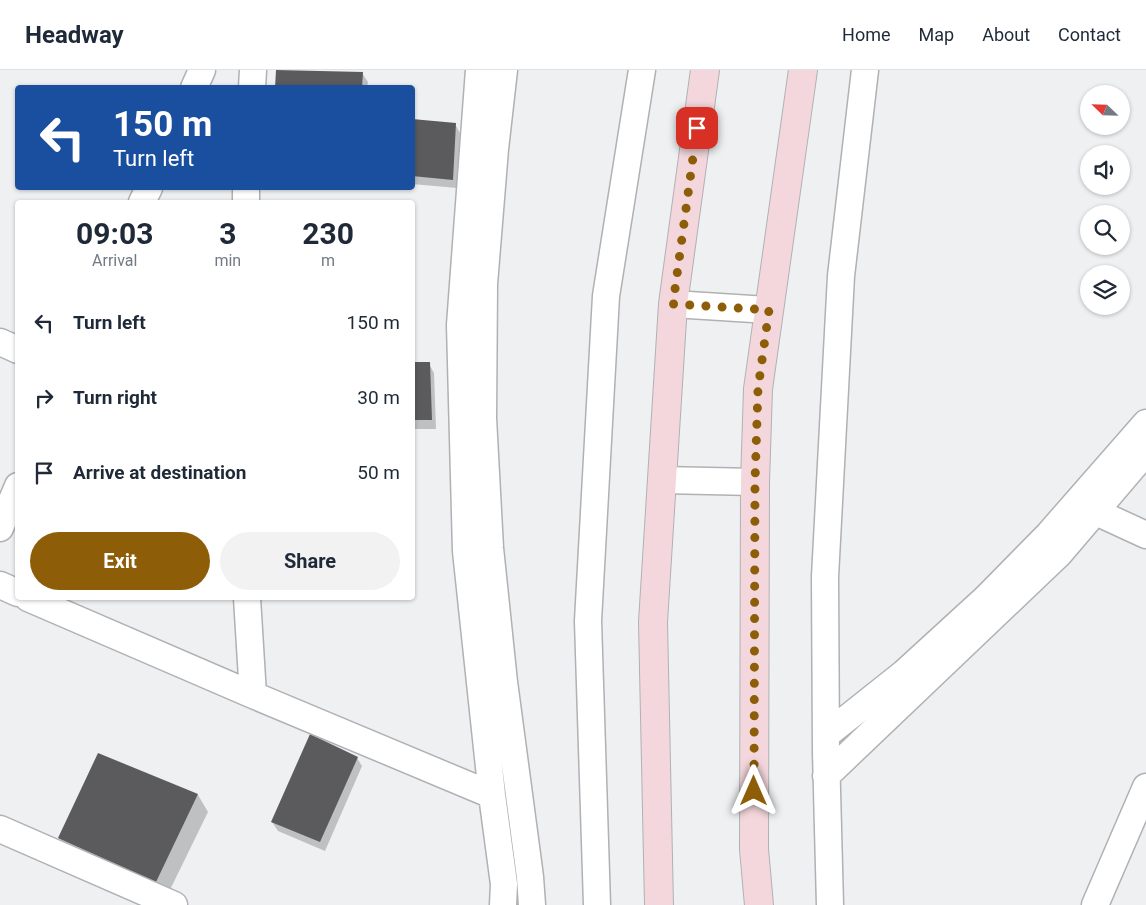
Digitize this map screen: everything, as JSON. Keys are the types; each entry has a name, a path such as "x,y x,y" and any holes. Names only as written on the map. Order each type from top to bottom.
{"main road":[{"path":"659,905 653,622 673,304 705,70"},
{"path":"759,905 754,849 755,482 758,389 803,70"}],"street":[{"path":"195,85 202,70"},
{"path":"252,85 254,70"},
{"path":"479,70 461,335 466,551 492,795 504,884 503,905"},
{"path":"504,70 494,149 484,284 484,418 490,548 532,905"},
{"path":"597,905 588,620 606,296 642,70"},
{"path":"830,905 826,776 825,577 841,276 865,70"},
{"path":"673,304 769,310"},
{"path":"0,342 15,349"},
{"path":"826,734 904,673 986,598 1048,535 1146,423"},
{"path":"826,776 1059,554 1146,452"},
{"path":"662,480 755,482"},
{"path":"0,528 15,493"},
{"path":"1096,512 1146,535"},
{"path":"0,586 15,592"},
{"path":"33,600 492,795"},
{"path":"247,600 254,695"},
{"path":"1095,905 1146,787"},
{"path":"0,829 174,905"}],"building":[{"path":"276,70 363,72 362,85 275,85"},
{"path":"415,119 456,123 453,180 415,176"},
{"path":"415,362 430,362 432,420 415,420"},
{"path":"310,734 358,757 320,842 271,822"},
{"path":"98,753 198,794 156,882 58,838"}],"route":[{"path":"697,128 673,304 769,310 758,389 755,482 754,791"}]}
